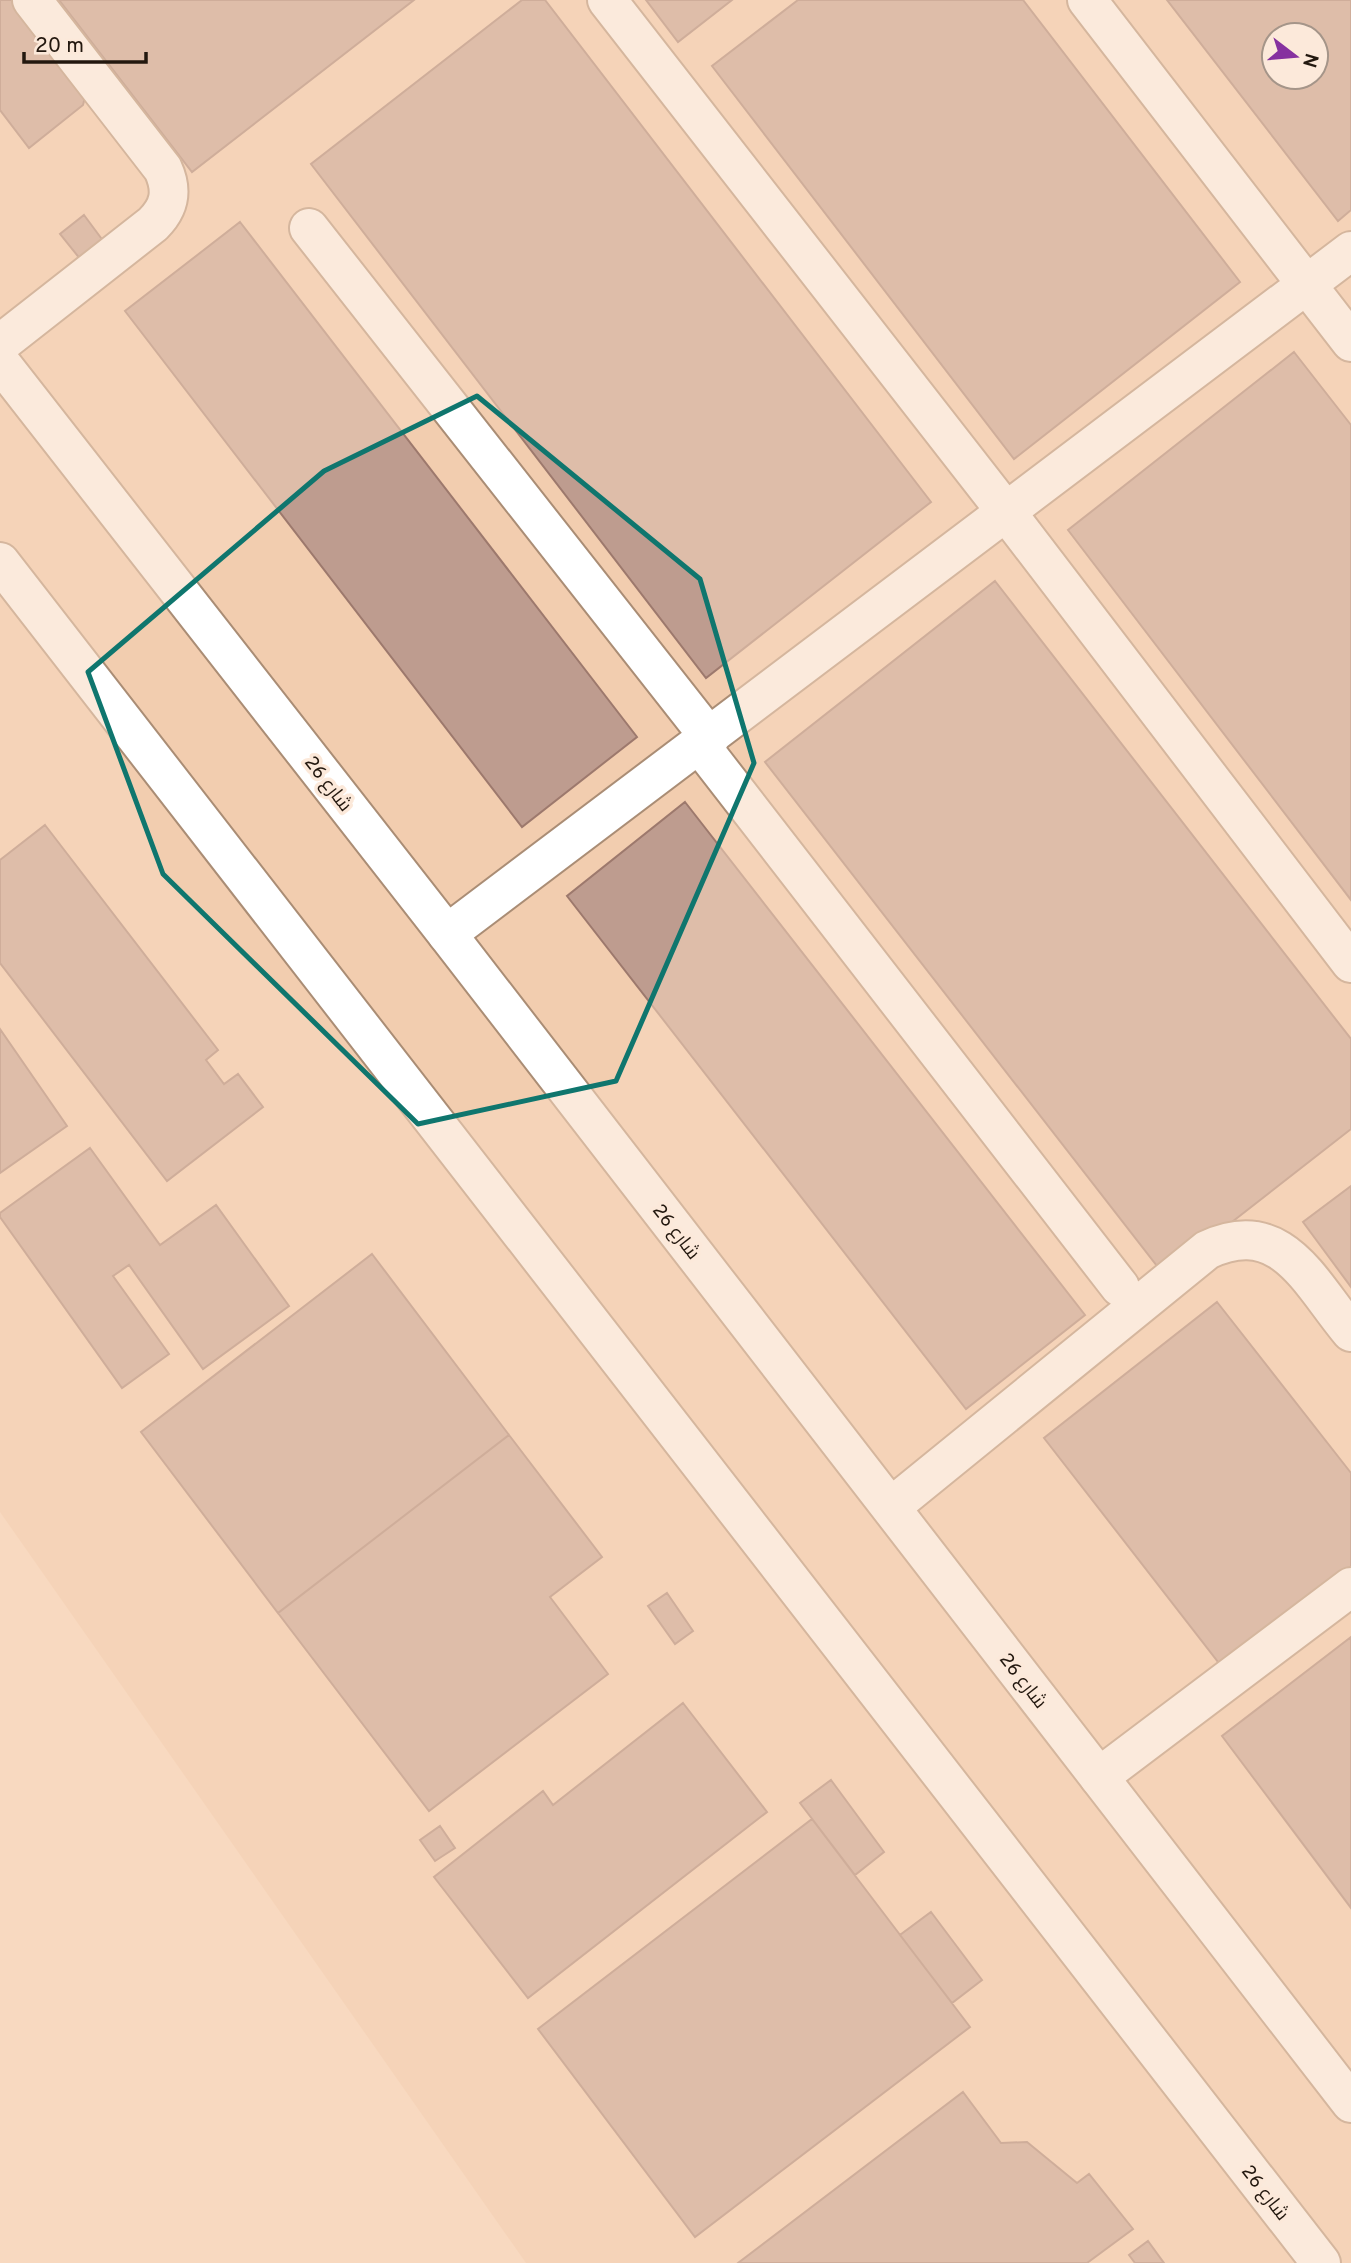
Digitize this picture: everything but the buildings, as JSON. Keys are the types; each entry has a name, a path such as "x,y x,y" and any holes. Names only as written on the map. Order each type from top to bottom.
{"main road":[{"path":"0,344 153,223 168,204 170,192 163,169 32,0"},
{"path":"607,0 1007,513 1351,963"},
{"path":"1087,0 1351,342"},
{"path":"309,228 1120,1287"},
{"path":"447,934 705,742 1351,251"},
{"name":"شارع 26","path":"0,362 447,934 1099,1777 1345,2084"},
{"name":"شارع 26","path":"0,562 1321,2263"},
{"path":"891,1507 1207,1251 1226,1242 1245,1238 1266,1242 1284,1251 1351,1332"},
{"path":"1099,1777 1351,1587"}],"highlighted area":[{"path":"477,396 700,579 754,763 616,1081 418,1124 163,874 88,672 324,471"}],"shaded area":[{"path":"0,0 1351,0 1351,2263 526,2263 0,1512"}]}
